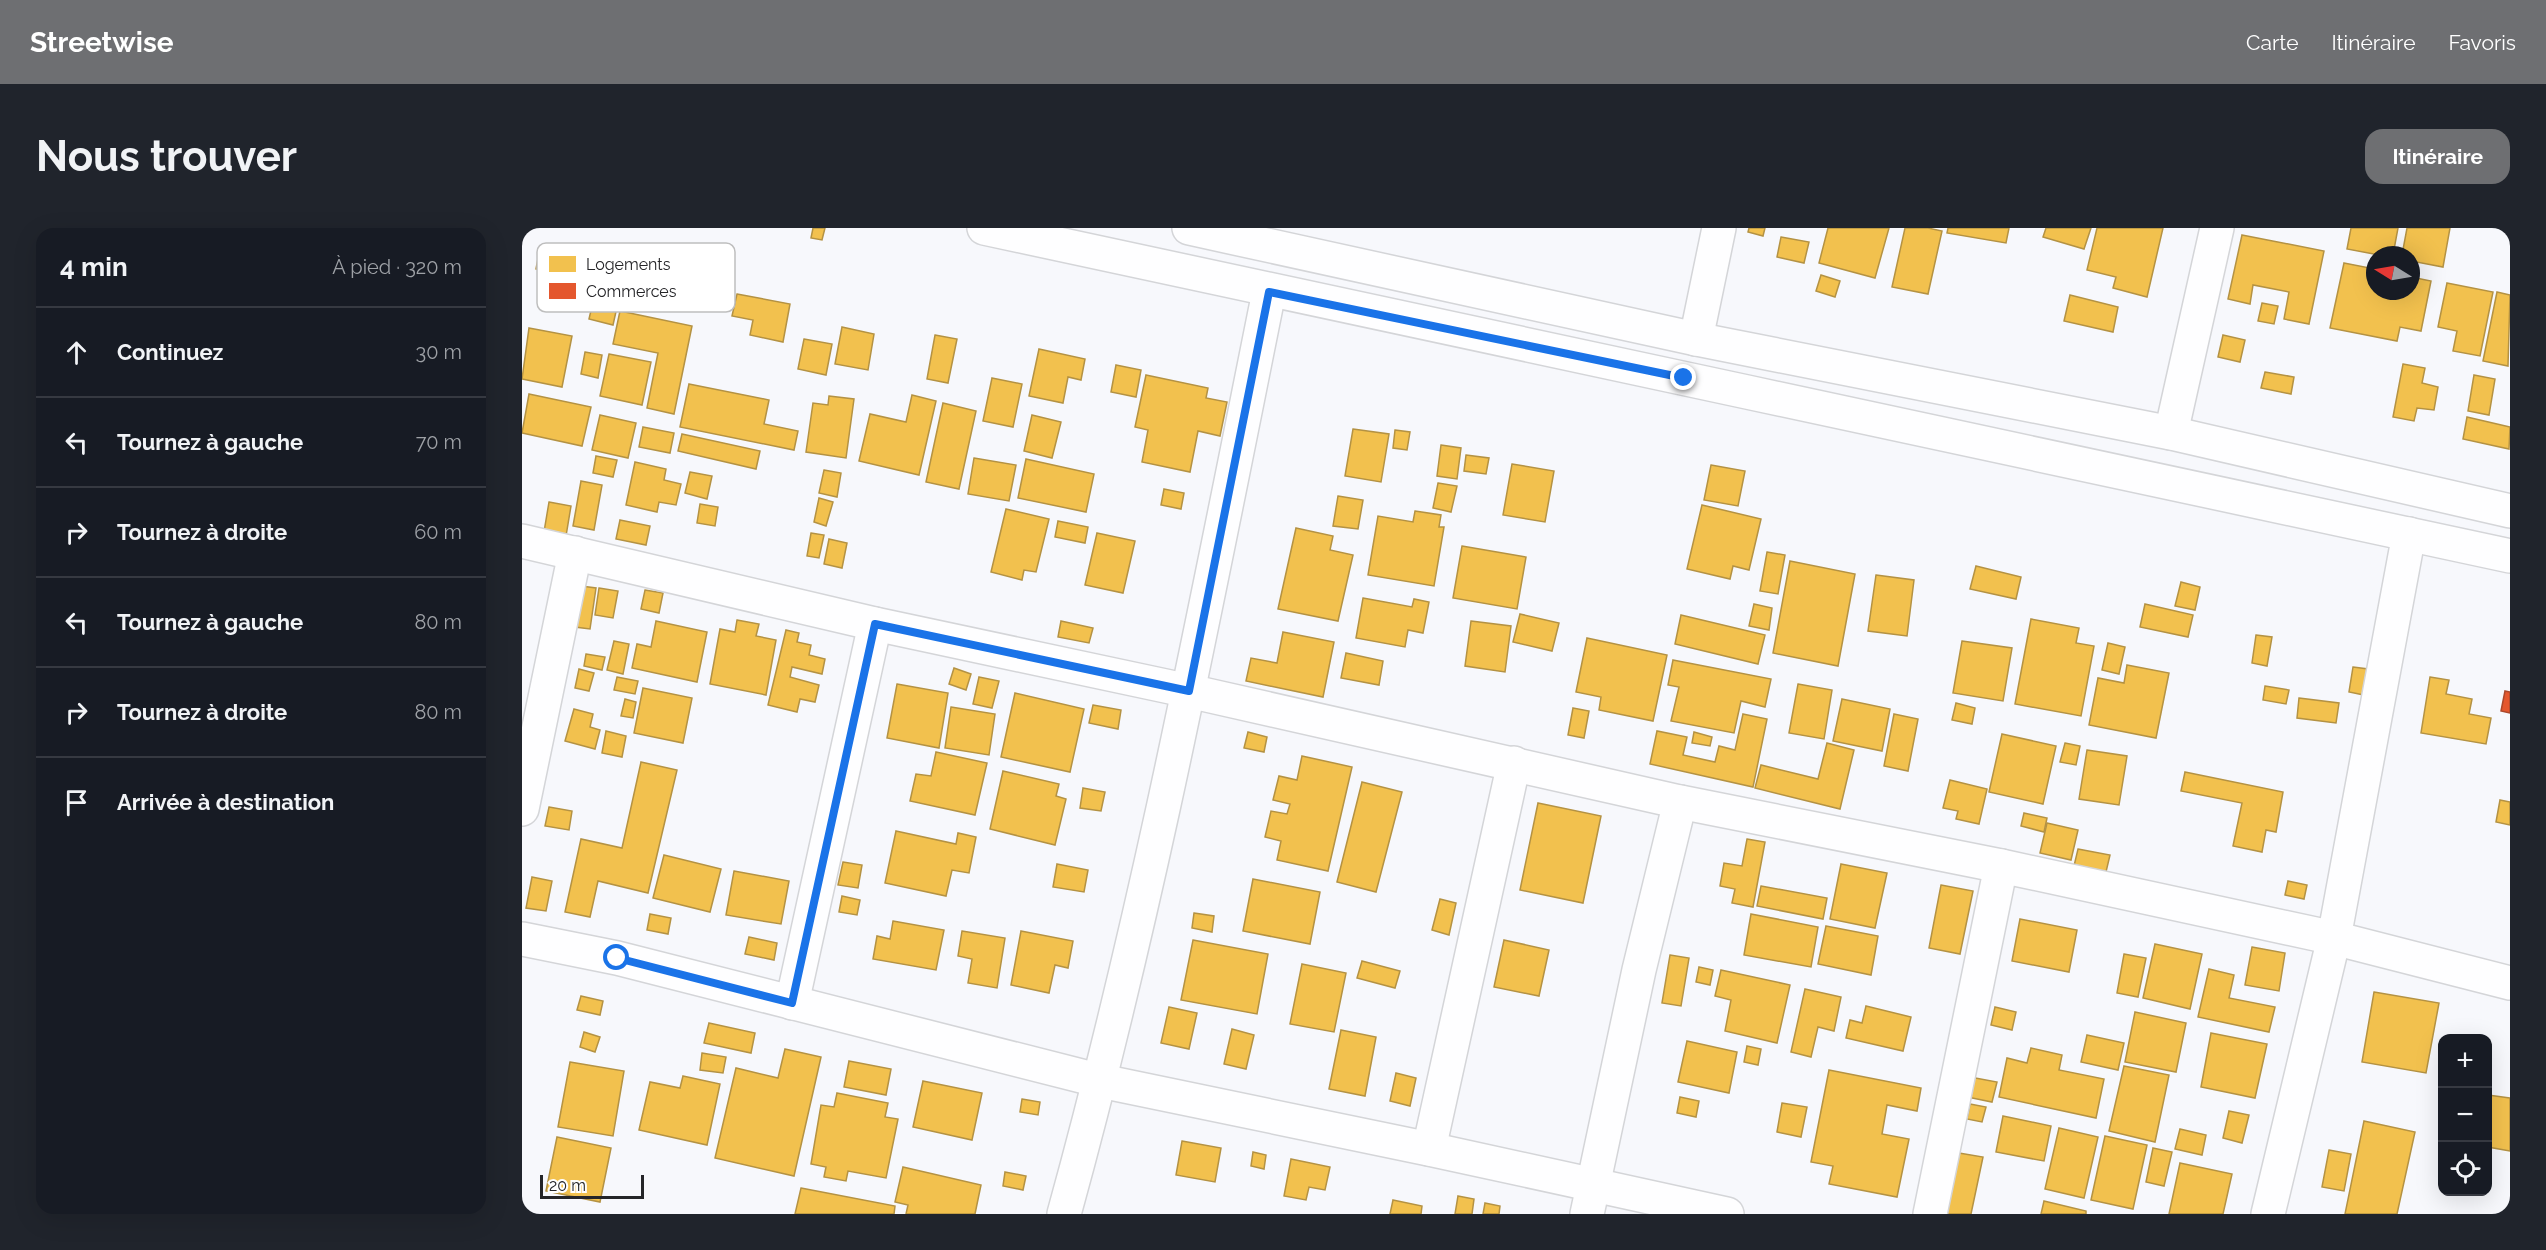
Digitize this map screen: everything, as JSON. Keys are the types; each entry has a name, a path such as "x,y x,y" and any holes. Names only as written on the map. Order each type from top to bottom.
{"street":[{"path":"984,228 1269,292 2510,556"},
{"path":"1189,228 1696,339 2171,433 2510,511"},
{"path":"1696,339 1719,228"},
{"path":"2171,433 2217,228"},
{"path":"1064,1214 1101,1082 1189,691 1269,292"},
{"path":"2268,1214 2334,938 2409,534"},
{"path":"522,541 875,624 1189,691 1680,802 2001,866 2334,938 2510,983"},
{"path":"522,809 574,553"},
{"path":"792,1003 875,624"},
{"path":"1429,1149 1514,763"},
{"path":"1591,1199 1639,970 1680,802"},
{"path":"1930,1214 2001,866"},
{"path":"522,939 617,958 1101,1082 1429,1149 1591,1199 1726,1214"}],"building: Logements":[{"path":"813,228 825,228 822,240 811,238"},
{"path":"1749,228 1765,228 1763,236 1748,232"},
{"path":"1828,228 1889,228 1875,278 1819,263"},
{"path":"1905,228 1928,228 1942,231 1928,294 1892,287"},
{"path":"1948,228 2009,228 2006,243 1947,233"},
{"path":"2046,228 2091,228 2084,249 2043,237"},
{"path":"2097,228 2163,228 2147,297 2113,288 2116,277 2087,270"},
{"path":"2351,228 2398,228 2395,246 2366,246 2366,253 2347,249"},
{"path":"2407,228 2450,228 2443,267 2420,263 2420,246 2404,246"},
{"path":"2242,235 2324,251 2309,324 2284,319 2289,292 2253,285 2250,304 2228,299"},
{"path":"1781,237 1809,242 1804,263 1777,257"},
{"path":"2344,263 2366,267 2366,300 2420,300 2420,279 2431,281 2421,331 2400,327 2397,341 2330,328"},
{"path":"1821,275 1840,281 1835,297 1816,291"},
{"path":"2447,283 2493,292 2480,356 2453,351 2457,331 2438,327"},
{"path":"2497,292 2510,295 2508,366 2483,361"},
{"path":"737,294 790,304 783,342 750,335 753,320 732,316 735,312"},
{"path":"2070,295 2118,307 2113,332 2064,321"},
{"path":"2262,303 2278,306 2274,324 2258,321"},
{"path":"591,312 616,312 613,325 589,319"},
{"path":"620,312 692,326 674,414 647,408 658,353 613,344"},
{"path":"842,327 874,334 868,370 835,364"},
{"path":"529,328 572,336 562,387 522,379"},
{"path":"935,335 957,339 948,383 927,379"},
{"path":"2223,335 2245,340 2240,362 2218,357"},
{"path":"804,339 832,344 826,375 798,369"},
{"path":"1039,349 1085,359 1081,380 1068,377 1063,403 1029,396"},
{"path":"585,352 602,355 598,378 581,374"},
{"path":"609,354 651,362 642,405 600,396"},
{"path":"2403,364 2425,368 2422,383 2438,387 2434,410 2417,408 2414,421 2393,417"},
{"path":"1116,365 1141,370 1136,397 1111,392"},
{"path":"2265,372 2294,377 2291,394 2261,388"},
{"path":"1146,375 1208,388 1206,398 1227,402 1220,436 1198,431 1190,472 1142,462 1148,430 1135,427"},
{"path":"2474,375 2495,379 2489,415 2468,411"},
{"path":"992,378 1022,384 1013,427 983,421"},
{"path":"689,384 769,400 764,424 798,431 794,450 680,427"},
{"path":"529,394 591,407 582,446 522,433"},
{"path":"912,395 936,401 919,475 859,461 870,414 906,422"},
{"path":"829,396 854,399 846,458 806,452 813,403 828,405"},
{"path":"943,403 976,411 959,489 926,482"},
{"path":"600,415 636,423 628,458 592,450"},
{"path":"1032,415 1061,422 1052,458 1024,451"},
{"path":"2467,417 2510,427 2509,449 2463,439"},
{"path":"643,427 674,433 670,453 639,447"},
{"path":"1353,429 1389,434 1381,482 1345,476"},
{"path":"1395,430 1410,432 1407,450 1393,448"},
{"path":"682,434 760,451 756,469 678,451"},
{"path":"1441,445 1461,448 1457,479 1437,476"},
{"path":"1466,455 1489,458 1486,474 1464,471"},
{"path":"596,456 617,460 613,477 593,473"},
{"path":"974,458 1016,465 1009,501 968,494"},
{"path":"1026,459 1094,474 1086,512 1018,498"},
{"path":"635,462 666,469 664,480 681,484 676,505 659,502 657,512 626,505"},
{"path":"1512,464 1554,471 1545,522 1503,515"},
{"path":"1711,465 1745,471 1738,506 1704,500"},
{"path":"824,470 841,473 837,497 819,493"},
{"path":"690,472 712,476 707,499 685,493"},
{"path":"581,481 602,485 594,530 573,526"},
{"path":"1438,483 1457,486 1451,512 1433,508"},
{"path":"1164,489 1184,493 1181,509 1161,505"},
{"path":"1338,496 1363,500 1358,529 1333,526"},
{"path":"819,498 833,502 826,526 814,522"},
{"path":"549,502 571,506 566,536 544,532"},
{"path":"700,504 718,507 715,526 697,523"},
{"path":"1702,505 1761,519 1749,570 1733,566 1730,579 1687,569"},
{"path":"1006,509 1049,519 1036,572 1024,570 1022,580 991,572"},
{"path":"1415,511 1441,515 1439,527 1444,527 1434,586 1368,575 1378,516 1413,522"},
{"path":"620,520 650,526 646,545 616,539"},
{"path":"1058,521 1088,527 1085,543 1055,537"},
{"path":"1296,528 1333,536 1330,550 1353,555 1338,621 1278,609"},
{"path":"811,533 824,535 819,558 807,556"},
{"path":"1097,533 1135,541 1123,593 1085,585"},
{"path":"829,539 847,543 842,568 824,564"},
{"path":"1462,546 1526,557 1517,609 1453,598"},
{"path":"1767,552 1785,555 1778,594 1760,591"},
{"path":"1790,561 1855,574 1838,666 1773,653"},
{"path":"1976,566 2021,577 2016,599 1970,589"},
{"path":"1876,575 1914,580 1907,636 1868,631"},
{"path":"2181,582 2200,587 2195,610 2175,606"},
{"path":"581,586 596,588 590,629 575,627"},
{"path":"599,588 618,591 613,618 595,615"},
{"path":"645,590 663,593 659,613 641,609"},
{"path":"1363,598 1412,607 1414,599 1429,602 1423,633 1408,630 1405,647 1356,638"},
{"path":"1754,604 1772,608 1769,630 1749,626"},
{"path":"2145,604 2193,615 2188,637 2140,627"},
{"path":"1520,614 1559,623 1552,651 1513,642"},
{"path":"1681,615 1765,635 1758,664 1675,644"},
{"path":"2031,619 2079,628 2076,643 2094,646 2081,716 2015,704"},
{"path":"737,620 759,624 756,636 776,640 766,695 710,684 720,629 735,632"},
{"path":"656,621 707,632 697,682 632,668 637,644 651,647"},
{"path":"1061,621 1093,628 1089,643 1058,637"},
{"path":"1471,621 1511,626 1505,672 1465,666"},
{"path":"786,630 799,633 797,642 811,645 809,655 825,659 822,674 792,667 790,677 819,685 815,702 800,699 797,712 768,705"},
{"path":"1283,632 1334,642 1323,697 1246,681 1251,658 1277,663"},
{"path":"2256,635 2272,637 2267,666 2252,663"},
{"path":"1587,638 1667,655 1653,721 1599,710 1601,697 1576,692"},
{"path":"614,641 629,644 623,674 607,670"},
{"path":"1962,641 2012,648 2003,701 1953,693"},
{"path":"2108,643 2125,647 2119,674 2102,670"},
{"path":"1346,653 1383,661 1379,685 1341,678"},
{"path":"586,654 605,657 602,670 584,666"},
{"path":"1673,660 1771,679 1765,707 1741,701 1734,733 1671,721 1679,687 1668,685"},
{"path":"2127,665 2169,673 2156,738 2089,725 2098,678 2124,683"},
{"path":"2353,667 2368,669 2364,695 2349,692"},
{"path":"954,668 971,674 966,690 949,684"},
{"path":"579,669 594,673 589,691 575,688"},
{"path":"617,677 638,681 635,694 614,690"},
{"path":"979,677 999,681 992,708 973,704"},
{"path":"2430,677 2449,680 2446,694 2472,699 2469,714 2491,718 2486,744 2421,733"},
{"path":"897,684 948,693 939,748 887,738"},
{"path":"1798,684 1832,690 1824,739 1789,733"},
{"path":"2265,686 2289,690 2286,704 2263,700"},
{"path":"643,688 692,698 683,743 634,733"},
{"path":"1015,693 1084,709 1070,772 1001,757"},
{"path":"2299,698 2339,703 2336,723 2297,718"},
{"path":"625,699 636,702 633,718 621,716"},
{"path":"1842,699 1890,709 1882,751 1833,741"},
{"path":"1956,703 1975,708 1972,724 1952,720"},
{"path":"1093,705 1121,710 1118,729 1089,723"},
{"path":"951,707 995,714 989,755 945,748"},
{"path":"1573,708 1589,711 1584,738 1568,735"},
{"path":"574,709 593,714 590,727 600,730 595,749 565,741"},
{"path":"1743,714 1767,719 1753,787 1650,764 1657,731 1687,737 1683,755 1715,762 1719,746 1735,750"},
{"path":"1894,714 1918,719 1908,771 1884,766"},
{"path":"606,731 626,736 622,757 602,753"},
{"path":"1248,732 1267,737 1264,752 1244,748"},
{"path":"1694,732 1712,737 1710,746 1692,743"},
{"path":"2002,734 2056,746 2043,804 1989,792"},
{"path":"1827,743 1854,750 1840,809 1755,788 1761,765 1818,779"},
{"path":"2065,743 2080,746 2076,765 2060,762"},
{"path":"2087,750 2127,756 2119,805 2079,799"},
{"path":"936,752 987,763 975,815 910,801 916,774 931,776"},
{"path":"1302,756 1352,767 1328,871 1277,860 1281,841 1265,837 1271,811 1287,814 1290,804 1273,800 1279,776 1297,780"},
{"path":"641,762 677,770 648,893 598,881 590,917 565,912 581,839 622,848"},
{"path":"1003,771 1059,784 1056,796 1066,799 1055,845 990,829"},
{"path":"2185,772 2283,792 2276,832 2266,830 2262,852 2233,846 2242,803 2181,791"},
{"path":"1950,780 1987,789 1979,824 1956,819 1958,811 1943,808"},
{"path":"1362,782 1402,792 1376,892 1337,882"},
{"path":"1083,788 1105,792 1101,811 1080,808"},
{"path":"2500,800 2510,802 2510,825 2496,822"},
{"path":"1538,803 1601,816 1583,903 1520,890"},
{"path":"549,807 572,811 569,830 545,826"},
{"path":"2024,813 2047,818 2044,832 2021,826"},
{"path":"2047,823 2078,830 2071,860 2040,853"},
{"path":"896,831 956,844 958,833 976,837 969,873 952,870 946,896 885,883"},
{"path":"1747,839 1765,842 1753,907 1732,903 1735,889 1720,886 1724,863 1742,866"},
{"path":"2078,849 2110,855 2106,872 2074,866"},
{"path":"664,855 721,869 710,912 653,898"},
{"path":"843,862 862,865 858,888 838,885"},
{"path":"1057,864 1088,870 1084,892 1053,887"},
{"path":"1841,864 1887,873 1875,928 1830,919"},
{"path":"734,871 789,881 781,924 726,915"},
{"path":"532,877 552,881 546,911 526,908"},
{"path":"1253,879 1320,892 1310,944 1243,931"},
{"path":"2288,881 2307,885 2304,899 2285,895"},
{"path":"1941,885 1973,891 1960,954 1929,948"},
{"path":"1761,886 1827,898 1823,919 1757,906"},
{"path":"842,896 860,900 857,915 839,912"},
{"path":"1440,899 1456,903 1449,935 1432,930"},
{"path":"1194,913 1214,916 1212,932 1192,928"},
{"path":"650,914 671,918 668,934 647,930"},
{"path":"1751,914 1818,927 1811,967 1744,955"},
{"path":"2020,919 2077,930 2069,972 2012,961"},
{"path":"893,921 944,930 936,970 873,959 877,936 890,939"},
{"path":"1826,926 1878,936 1871,975 1818,964"},
{"path":"962,931 1005,938 997,988 968,983 972,959 958,956"},
{"path":"1021,931 1073,941 1068,968 1055,965 1049,993 1011,985"},
{"path":"749,937 777,943 774,960 745,954"},
{"path":"1193,940 1268,954 1257,1014 1181,1000"},
{"path":"1504,940 1549,950 1539,996 1494,987"},
{"path":"2155,944 2202,954 2190,1009 2143,998"},
{"path":"2252,947 2285,953 2279,991 2245,985"},
{"path":"2124,954 2146,958 2138,997 2117,993"},
{"path":"1670,955 1689,958 1681,1006 1662,1003"},
{"path":"1362,961 1400,971 1395,988 1357,978"},
{"path":"1302,964 1346,973 1334,1032 1290,1024"},
{"path":"1699,967 1713,970 1710,985 1696,982"},
{"path":"2209,969 2234,975 2229,998 2275,1007 2269,1032 2198,1017"},
{"path":"1721,970 1790,985 1777,1043 1725,1031 1731,1000 1715,996"},
{"path":"1805,989 1841,997 1834,1031 1818,1027 1811,1057 1791,1052"},
{"path":"2374,992 2439,1003 2426,1073 2362,1062"},
{"path":"581,996 603,1001 600,1015 577,1010"},
{"path":"1866,1006 1911,1017 1903,1051 1846,1038 1850,1020 1862,1023"},
{"path":"1169,1007 1197,1013 1189,1049 1161,1043"},
{"path":"1995,1007 2016,1012 2012,1030 1991,1025"},
{"path":"2135,1012 2186,1023 2176,1072 2125,1062"},
{"path":"709,1023 755,1033 751,1053 704,1043"},
{"path":"1232,1029 1254,1035 1246,1069 1224,1064"},
{"path":"1341,1030 1376,1037 1365,1096 1329,1089"},
{"path":"584,1032 600,1037 595,1052 580,1047"},
{"path":"2211,1033 2267,1044 2255,1098 2201,1087"},
{"path":"2087,1035 2124,1043 2118,1070 2081,1062"},
{"path":"1687,1041 1737,1052 1729,1093 1678,1082"},
{"path":"1747,1046 1761,1049 1758,1065 1744,1062"},
{"path":"2031,1048 2062,1055 2059,1070 2104,1079 2096,1118 1999,1097 2007,1058 2027,1063"},
{"path":"785,1049 821,1057 794,1176 715,1158 736,1068 778,1078"},
{"path":"702,1053 726,1057 723,1073 700,1070"},
{"path":"849,1061 891,1069 886,1095 844,1087"},
{"path":"570,1062 624,1071 613,1136 558,1127"},
{"path":"2124,1066 2169,1075 2155,1142 2109,1131"},
{"path":"1829,1070 1921,1088 1917,1111 1887,1105 1882,1134 1909,1139 1897,1197 1829,1184 1833,1166 1811,1162"},
{"path":"1396,1073 1416,1078 1410,1106 1390,1101"},
{"path":"683,1076 720,1084 707,1145 639,1130 650,1082 680,1088"},
{"path":"1970,1077 1997,1082 1992,1102 1967,1097"},
{"path":"923,1081 982,1093 972,1140 913,1127"},
{"path":"837,1093 888,1103 885,1117 898,1119 886,1178 848,1171 846,1181 824,1177 826,1167 811,1164 821,1105 834,1107"},
{"path":"2492,1096 2510,1098 2510,1151 2492,1148"},
{"path":"1680,1097 1699,1101 1696,1117 1677,1113"},
{"path":"1022,1099 1040,1102 1038,1115 1020,1112"},
{"path":"1782,1103 1807,1107 1801,1137 1777,1132"},
{"path":"1970,1104 1986,1107 1982,1122 1967,1119"},
{"path":"2229,1111 2249,1115 2242,1143 2223,1138"},
{"path":"2003,1116 2051,1126 2044,1161 1996,1152"},
{"path":"2364,1121 2415,1132 2397,1214 2345,1214"},
{"path":"2059,1128 2098,1137 2084,1198 2045,1189"},
{"path":"2180,1129 2206,1135 2202,1155 2175,1149"},
{"path":"2105,1136 2147,1145 2133,1209 2091,1200"},
{"path":"557,1137 611,1148 600,1202 546,1191"},
{"path":"1182,1141 1221,1148 1215,1182 1176,1175"},
{"path":"2153,1148 2172,1152 2164,1186 2146,1182"},
{"path":"2329,1150 2351,1154 2344,1191 2322,1187"},
{"path":"1253,1152 1266,1155 1264,1169 1251,1166"},
{"path":"1959,1153 1983,1157 1971,1214 1947,1214"},
{"path":"1291,1159 1330,1167 1325,1190 1309,1187 1306,1200 1284,1196"},
{"path":"2180,1163 2232,1174 2223,1214 2169,1214"},
{"path":"903,1167 981,1185 975,1214 906,1214 908,1205 895,1202"},
{"path":"1005,1172 1026,1176 1023,1190 1003,1186"},
{"path":"801,1188 895,1206 894,1214 795,1214"},
{"path":"1458,1196 1474,1199 1472,1214 1455,1214"},
{"path":"1393,1200 1422,1206 1421,1214 1390,1214"},
{"path":"2044,1201 2086,1211 2086,1214 2041,1214"},
{"path":"1485,1203 1500,1206 1499,1214 1483,1214"}],"building: Commerces":[{"path":"2505,691 2510,692 2510,713 2501,711"}],"route":[{"path":"617,958 792,1003 875,624 1189,691 1269,292 1684,378"}]}
